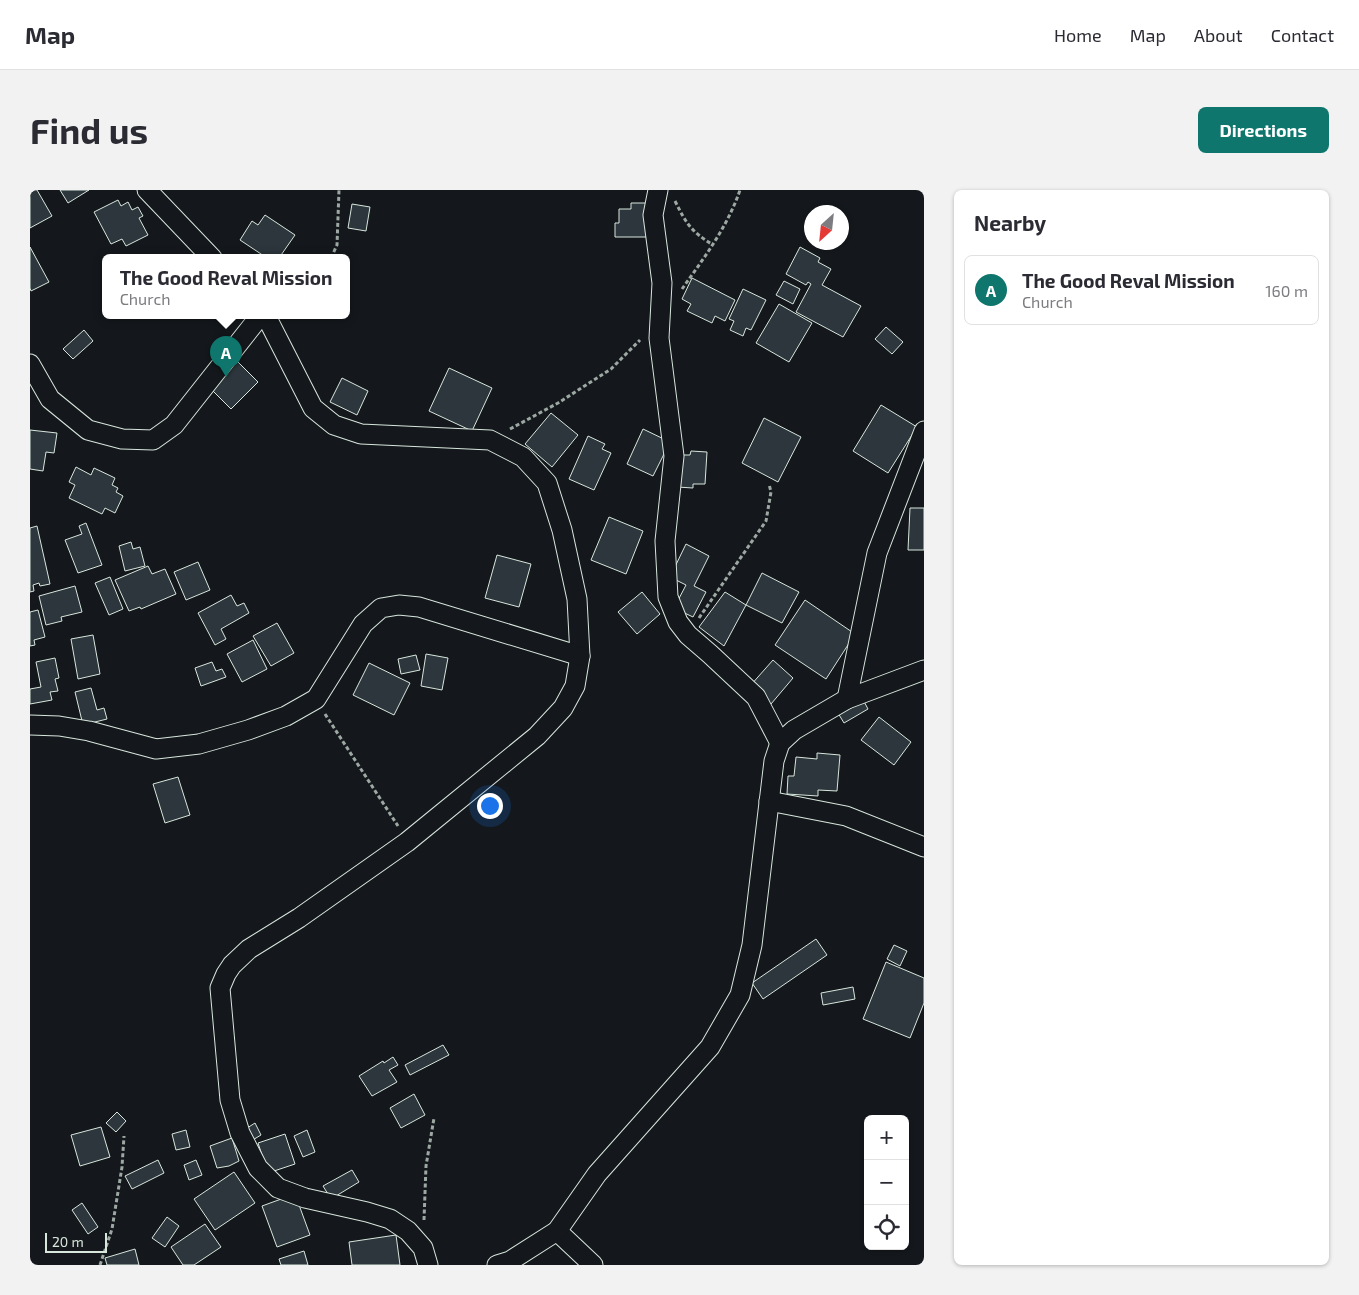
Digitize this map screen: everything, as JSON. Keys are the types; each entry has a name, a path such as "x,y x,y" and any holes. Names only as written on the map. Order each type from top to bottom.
{"street":[{"path":"147,190 208,254"},
{"path":"665,192 653,215 662,284 659,338 674,456 665,541 668,596 678,622 688,635 756,697 780,743"},
{"path":"30,364 50,399 88,430 122,439 153,440 174,425 258,319"},
{"path":"268,319 313,408 334,425 361,434 490,440 524,457 547,483 562,530 577,599 580,656 574,686 562,708 537,736 407,842 299,918 249,949 232,965 220,988 230,1100 240,1133 258,1168 278,1188 305,1198 390,1219 408,1231 426,1257"},
{"path":"847,699 877,553 924,431"},
{"path":"30,725 60,726 89,731 156,749 199,744 248,730 286,716 316,699 363,624 381,608 399,605 419,607 580,656"},
{"path":"497,1265 510,1261 557,1231 597,1174 710,1047 740,995 752,945 774,761 780,743 794,730 847,699 924,670"},
{"path":"769,801 846,816 924,847"},
{"path":"557,1231 593,1265"}],"path":[{"path":"333,254 337,245 338,190"},
{"path":"681,290 713,245 736,202 740,190"},
{"path":"665,192 686,223 699,236 713,245"},
{"path":"490,440 558,403 611,369 660,319"},
{"path":"688,635 766,521 771,492 770,484"},
{"path":"316,699 407,842"},
{"path":"426,1257 426,1166 434,1118"},
{"path":"100,1265 112,1229 121,1175 124,1136"}],"building":[{"path":"30,190 37,190 52,216 30,228"},
{"path":"60,190 89,190 68,203"},
{"path":"118,200 121,206 128,202 132,210 138,207 143,216 139,218 148,235 126,246 122,239 111,244 94,212"},
{"path":"631,203 646,203 647,237 615,237 615,223 619,223 619,209 631,209"},
{"path":"352,204 370,207 366,231 348,228"},
{"path":"265,215 295,235 282,254 261,254 240,240 252,221 258,225"},
{"path":"30,247 49,282 31,291 30,288"},
{"path":"800,247 820,258 818,262 831,269 822,285 861,306 843,337 796,312 811,284 808,282 806,285 786,274"},
{"path":"692,278 735,300 725,321 715,316 712,323 687,311 691,304 682,299"},
{"path":"784,281 800,289 793,304 776,295"},
{"path":"743,289 766,300 751,330 746,328 743,336 730,330 734,321 729,319"},
{"path":"779,304 812,323 789,362 756,343"},
{"path":"886,327 903,342 892,354 875,339"},
{"path":"84,330 93,341 73,359 63,349"},
{"path":"236,360 258,382 231,409 209,387"},
{"path":"449,368 492,388 472,431 429,411"},
{"path":"342,378 368,391 357,415 330,402"},
{"path":"881,405 917,427 888,473 853,451"},
{"path":"551,413 578,435 552,467 525,444"},
{"path":"764,418 801,437 778,482 742,463"},
{"path":"643,429 670,442 653,476 627,464"},
{"path":"30,430 57,433 54,453 46,452 43,471 30,469"},
{"path":"588,436 605,444 602,449 611,453 594,490 569,479"},
{"path":"691,451 707,452 705,484 693,484 693,488 677,487 679,455 690,455"},
{"path":"76,467 91,475 94,468 115,478 112,485 118,488 116,492 123,496 115,513 105,508 102,514 69,498 75,485 69,482"},
{"path":"910,508 924,508 924,550 908,550"},
{"path":"609,517 643,531 626,574 591,560"},
{"path":"86,523 102,565 78,573 65,540 82,534 79,526"},
{"path":"37,526 50,584 40,586 39,583 33,585 34,591 30,592 30,528"},
{"path":"131,542 133,549 140,547 145,566 125,571 119,546"},
{"path":"686,544 709,556 694,586 706,592 693,617 674,608 686,585 670,577"},
{"path":"497,555 531,564 519,607 485,598"},
{"path":"198,562 210,590 186,600 174,572"},
{"path":"148,566 152,574 165,569 176,594 141,609 140,607 129,611 115,580"},
{"path":"762,573 799,592 782,623 746,605"},
{"path":"110,577 123,609 109,615 95,583"},
{"path":"75,586 82,612 61,617 62,621 46,625 39,596"},
{"path":"642,592 660,614 637,634 618,612"},
{"path":"725,592 746,605 724,646 699,627"},
{"path":"231,595 237,606 244,603 249,613 221,629 226,639 215,645 198,613"},
{"path":"805,600 855,634 826,679 775,645"},
{"path":"38,610 45,637 34,640 35,645 30,646 30,612"},
{"path":"277,623 294,653 271,666 253,636"},
{"path":"93,635 100,674 78,679 71,639"},
{"path":"253,640 267,669 242,682 227,654"},
{"path":"426,654 448,658 442,690 421,686"},
{"path":"416,655 420,670 401,674 398,659"},
{"path":"55,658 59,678 55,679 58,691 50,692 52,700 30,704 30,689 41,687 36,662"},
{"path":"773,660 793,678 771,704 750,686"},
{"path":"212,662 216,671 222,669 226,677 201,686 195,668"},
{"path":"369,663 410,683 394,715 353,695"},
{"path":"91,688 97,710 104,708 107,719 83,725 75,692"},
{"path":"860,694 868,709 844,723 835,708"},
{"path":"879,717 911,742 894,765 861,740"},
{"path":"817,753 840,755 837,791 818,790 818,796 787,794 788,776 794,776 796,757 817,759"},
{"path":"178,777 190,815 165,823 153,784"},
{"path":"816,939 827,955 763,999 752,983"},
{"path":"894,945 907,951 900,966 887,959"},
{"path":"886,962 924,978 924,1003 910,1038 863,1019"},
{"path":"853,987 855,999 823,1005 821,993"},
{"path":"443,1045 449,1055 410,1075 405,1065"},
{"path":"393,1057 398,1065 389,1070 397,1082 372,1096 359,1076"},
{"path":"414,1094 425,1115 401,1128 390,1108"},
{"path":"117,1112 126,1121 116,1132 106,1123"},
{"path":"255,1123 261,1135 251,1141 244,1130"},
{"path":"101,1127 110,1157 80,1166 71,1135"},
{"path":"186,1130 190,1147 176,1150 172,1134"},
{"path":"307,1130 315,1152 303,1157 294,1136"},
{"path":"285,1134 295,1164 268,1173 258,1143"},
{"path":"232,1138 239,1161 229,1166 217,1168 210,1146"},
{"path":"158,1160 164,1173 132,1189 125,1176"},
{"path":"196,1160 202,1175 189,1180 184,1165"},
{"path":"352,1170 359,1182 331,1199 323,1186"},
{"path":"234,1172 255,1203 215,1230 194,1199"},
{"path":"295,1194 310,1235 277,1247 262,1206"},
{"path":"82,1203 98,1227 88,1234 72,1210"},
{"path":"167,1217 179,1226 165,1247 152,1238"},
{"path":"205,1224 221,1247 194,1265 183,1265 171,1247"},
{"path":"396,1235 400,1265 352,1265 349,1242"},
{"path":"135,1249 139,1265 107,1265 105,1258"},
{"path":"304,1251 308,1265 281,1265 279,1259"}],"place":[{"name":"The Good Reval Mission","path":"226,377"}]}
